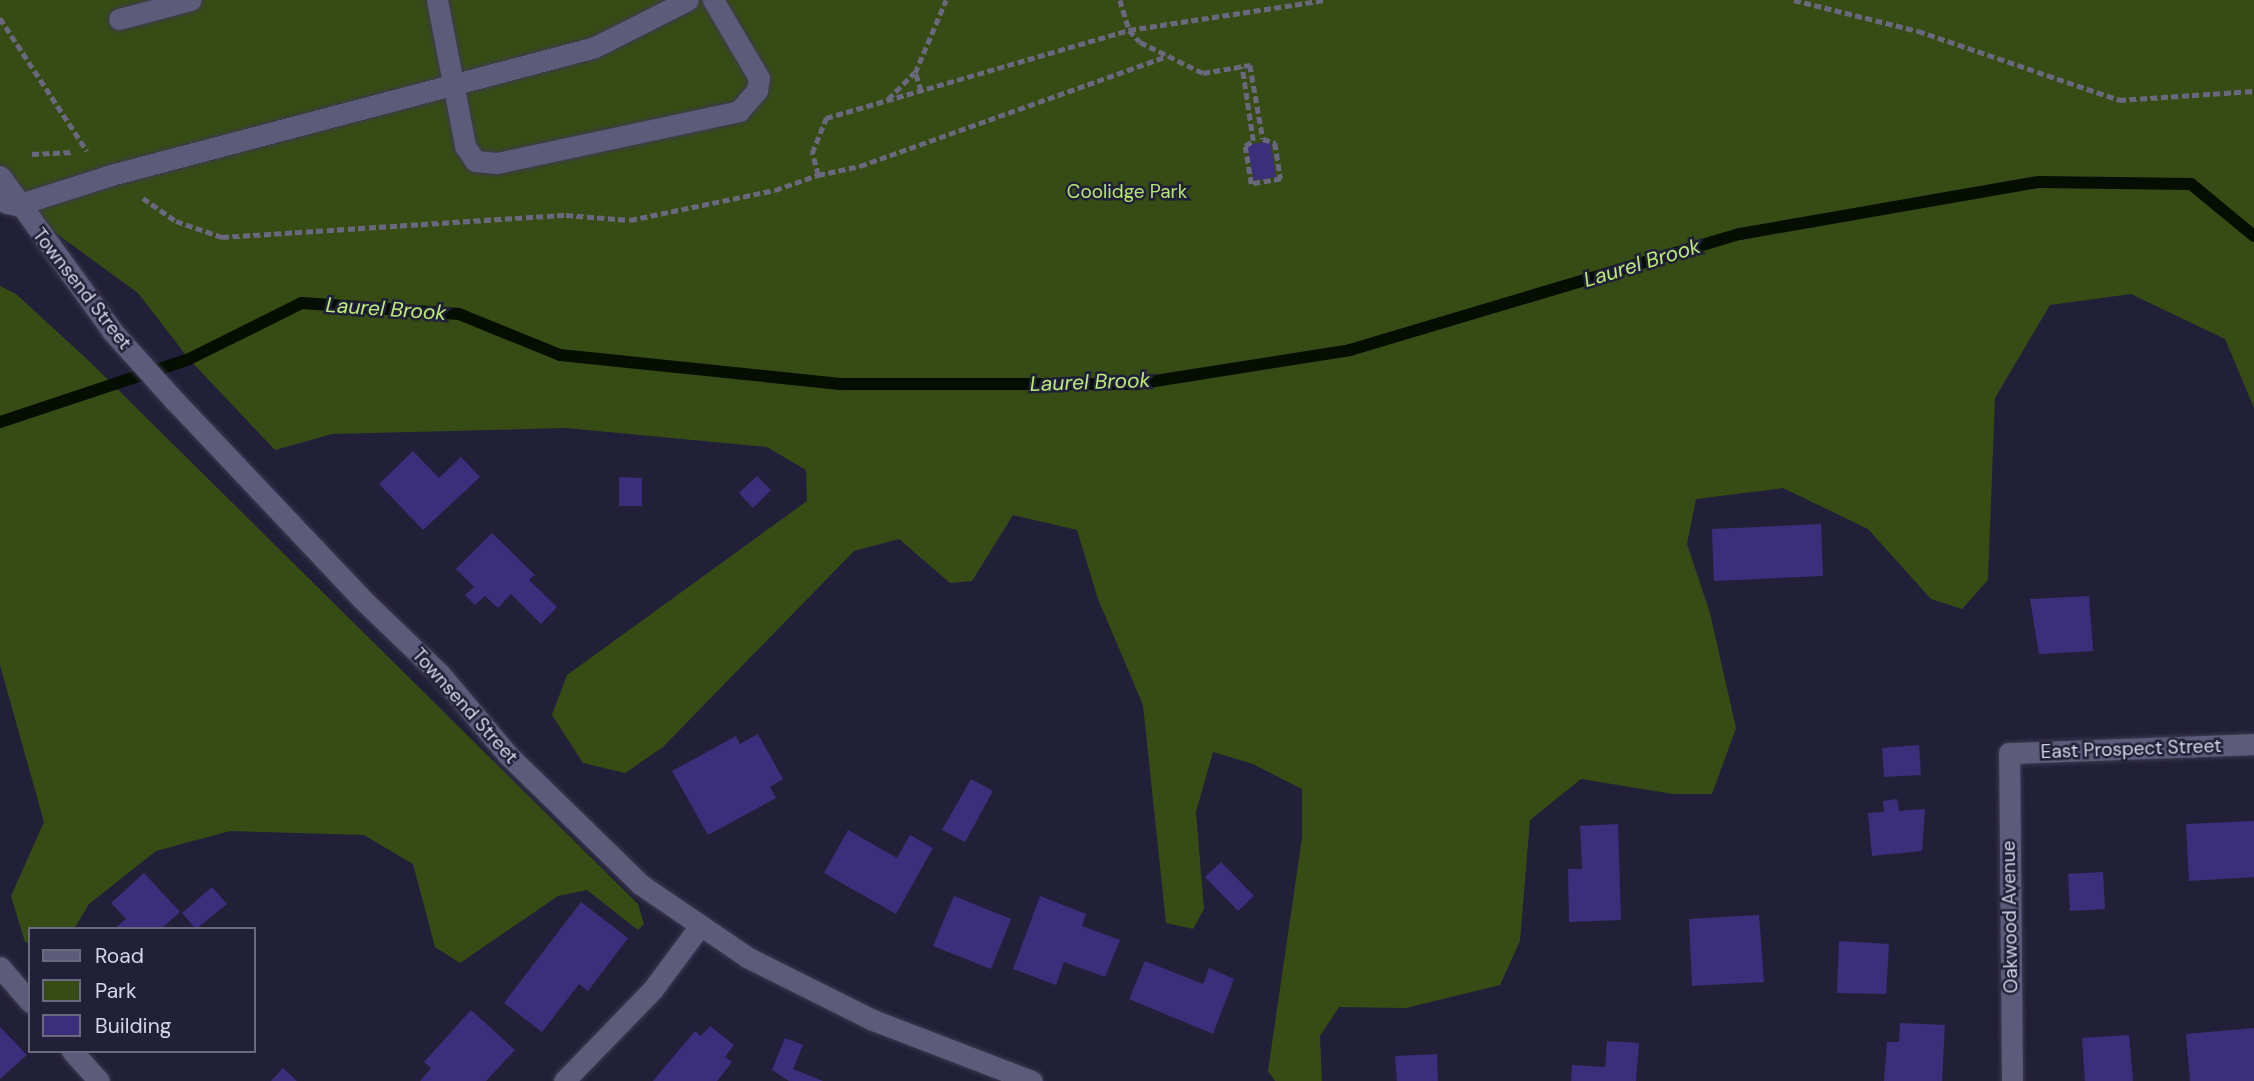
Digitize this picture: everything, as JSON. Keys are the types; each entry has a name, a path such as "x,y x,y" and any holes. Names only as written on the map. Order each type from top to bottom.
{"street":[{"path":"120,19 191,0"},
{"path":"437,0 457,87 466,146 475,161 483,163 726,116 749,103 759,78 713,0"},
{"path":"9,204 111,175 457,87 593,48 688,0"},
{"name":"Townsend Street","path":"0,176 9,204 112,331 174,400 362,599 440,674 508,755 640,884 699,928 873,1020 1012,1078 1032,1081"},
{"name":"East Prospect Street","path":"2009,753 2254,744"},
{"name":"Oakwood Avenue","path":"2009,753 2012,1081"},
{"path":"564,1081 653,989 699,928"},
{"path":"4,978 28,1000"},
{"path":"74,1053 99,1081"}],"path":[{"path":"886,101 915,73 946,0"},
{"path":"1120,0 1129,30 1140,43 1203,73 1250,65 1262,139 1275,143 1281,178 1251,184 1245,146 1254,141 1242,67"},
{"path":"1794,0 1918,30 2119,100 2254,91"},
{"path":"0,18 87,152 32,153"},
{"path":"818,175 860,166 1168,56"},
{"path":"915,73 921,90"}],"green space":[{"name":"Coolidge Park","path":"0,0 2254,0 2254,408 2225,339 2131,294 2050,305 1995,398 1988,580 1962,609 1931,599 1868,529 1783,488 1696,499 1687,544 1710,613 1736,728 1712,794 1673,794 1581,779 1530,820 1520,941 1500,985 1406,1008 1339,1007 1320,1036 1322,1081 1275,1081 1268,1071 1302,838 1302,789 1253,764 1213,752 1196,812 1204,909 1193,929 1166,923 1143,705 1098,599 1077,530 1013,515 972,581 950,583 899,539 854,551 663,747 625,773 583,763 552,715 567,675 807,501 806,470 767,447 566,428 332,434 275,450 189,359 138,293 17,205 0,176"},
{"path":"0,286 16,294 89,361 638,904 644,924 638,930 587,890 558,896 460,963 435,947 413,864 364,835 230,831 156,851 89,904 75,927 28,927 28,943 25,942 11,896 44,822 0,665"}],"building":[{"path":"1270,141 1276,177 1254,181 1247,145"},
{"path":"413,451 439,478 461,457 480,477 423,530 379,484"},
{"path":"757,476 771,490 753,508 739,493"},
{"path":"619,477 642,478 642,506 619,506"},
{"path":"1821,524 1823,576 1714,581 1712,529"},
{"path":"492,533 535,575 529,580 557,607 541,624 511,594 498,608 485,596 475,605 465,595 474,587 456,569"},
{"path":"2089,596 2093,651 2039,654 2030,599"},
{"path":"758,734 783,779 770,787 776,798 708,835 672,771 736,736 740,744"},
{"path":"1919,745 1921,775 1884,777 1882,748"},
{"path":"971,779 993,791 965,842 942,830"},
{"path":"1897,799 1899,811 1925,809 1922,851 1872,856 1868,813 1884,812 1883,801"},
{"path":"2254,821 2254,877 2189,881 2186,824"},
{"path":"1618,824 1621,920 1569,922 1568,869 1582,869 1580,826"},
{"path":"848,830 897,858 910,835 933,848 896,914 824,873"},
{"path":"1221,862 1254,896 1238,911 1205,877"},
{"path":"2103,872 2105,909 2070,911 2068,874"},
{"path":"144,873 180,912 163,927 116,927 126,919 111,903"},
{"path":"212,887 227,904 198,927 194,927 182,913"},
{"path":"954,896 1011,919 991,969 933,946"},
{"path":"1040,896 1086,914 1082,926 1120,940 1105,977 1064,962 1056,985 1013,969"},
{"path":"581,902 628,938 588,991 579,984 542,1032 504,1003"},
{"path":"1759,915 1764,982 1692,986 1689,919"},
{"path":"1839,941 1889,944 1886,994 1837,993"},
{"path":"1145,961 1203,984 1209,968 1234,979 1213,1034 1129,999"},
{"path":"471,1010 515,1050 486,1081 420,1081 431,1068 424,1062"},
{"path":"1900,1023 1945,1025 1942,1081 1884,1081 1887,1042 1899,1042"},
{"path":"710,1026 734,1045 725,1057 732,1062 717,1081 653,1081 695,1031 701,1036"},
{"path":"0,1027 27,1055 0,1079"},
{"path":"2254,1028 2254,1081 2190,1081 2186,1034"},
{"path":"2129,1035 2133,1081 2085,1081 2082,1038"},
{"path":"785,1038 803,1045 793,1069 823,1081 789,1081 772,1070"},
{"path":"1607,1041 1639,1043 1636,1081 1571,1081 1572,1065 1605,1067"},
{"path":"1437,1054 1438,1081 1397,1081 1395,1056"},
{"path":"283,1068 297,1081 271,1081"}],"waterway":[{"name":"Laurel Brook","path":"0,422 189,359 302,303 459,314 560,355 843,384 1136,384 1350,350 1740,234 2039,182 2191,184 2254,236"}]}
